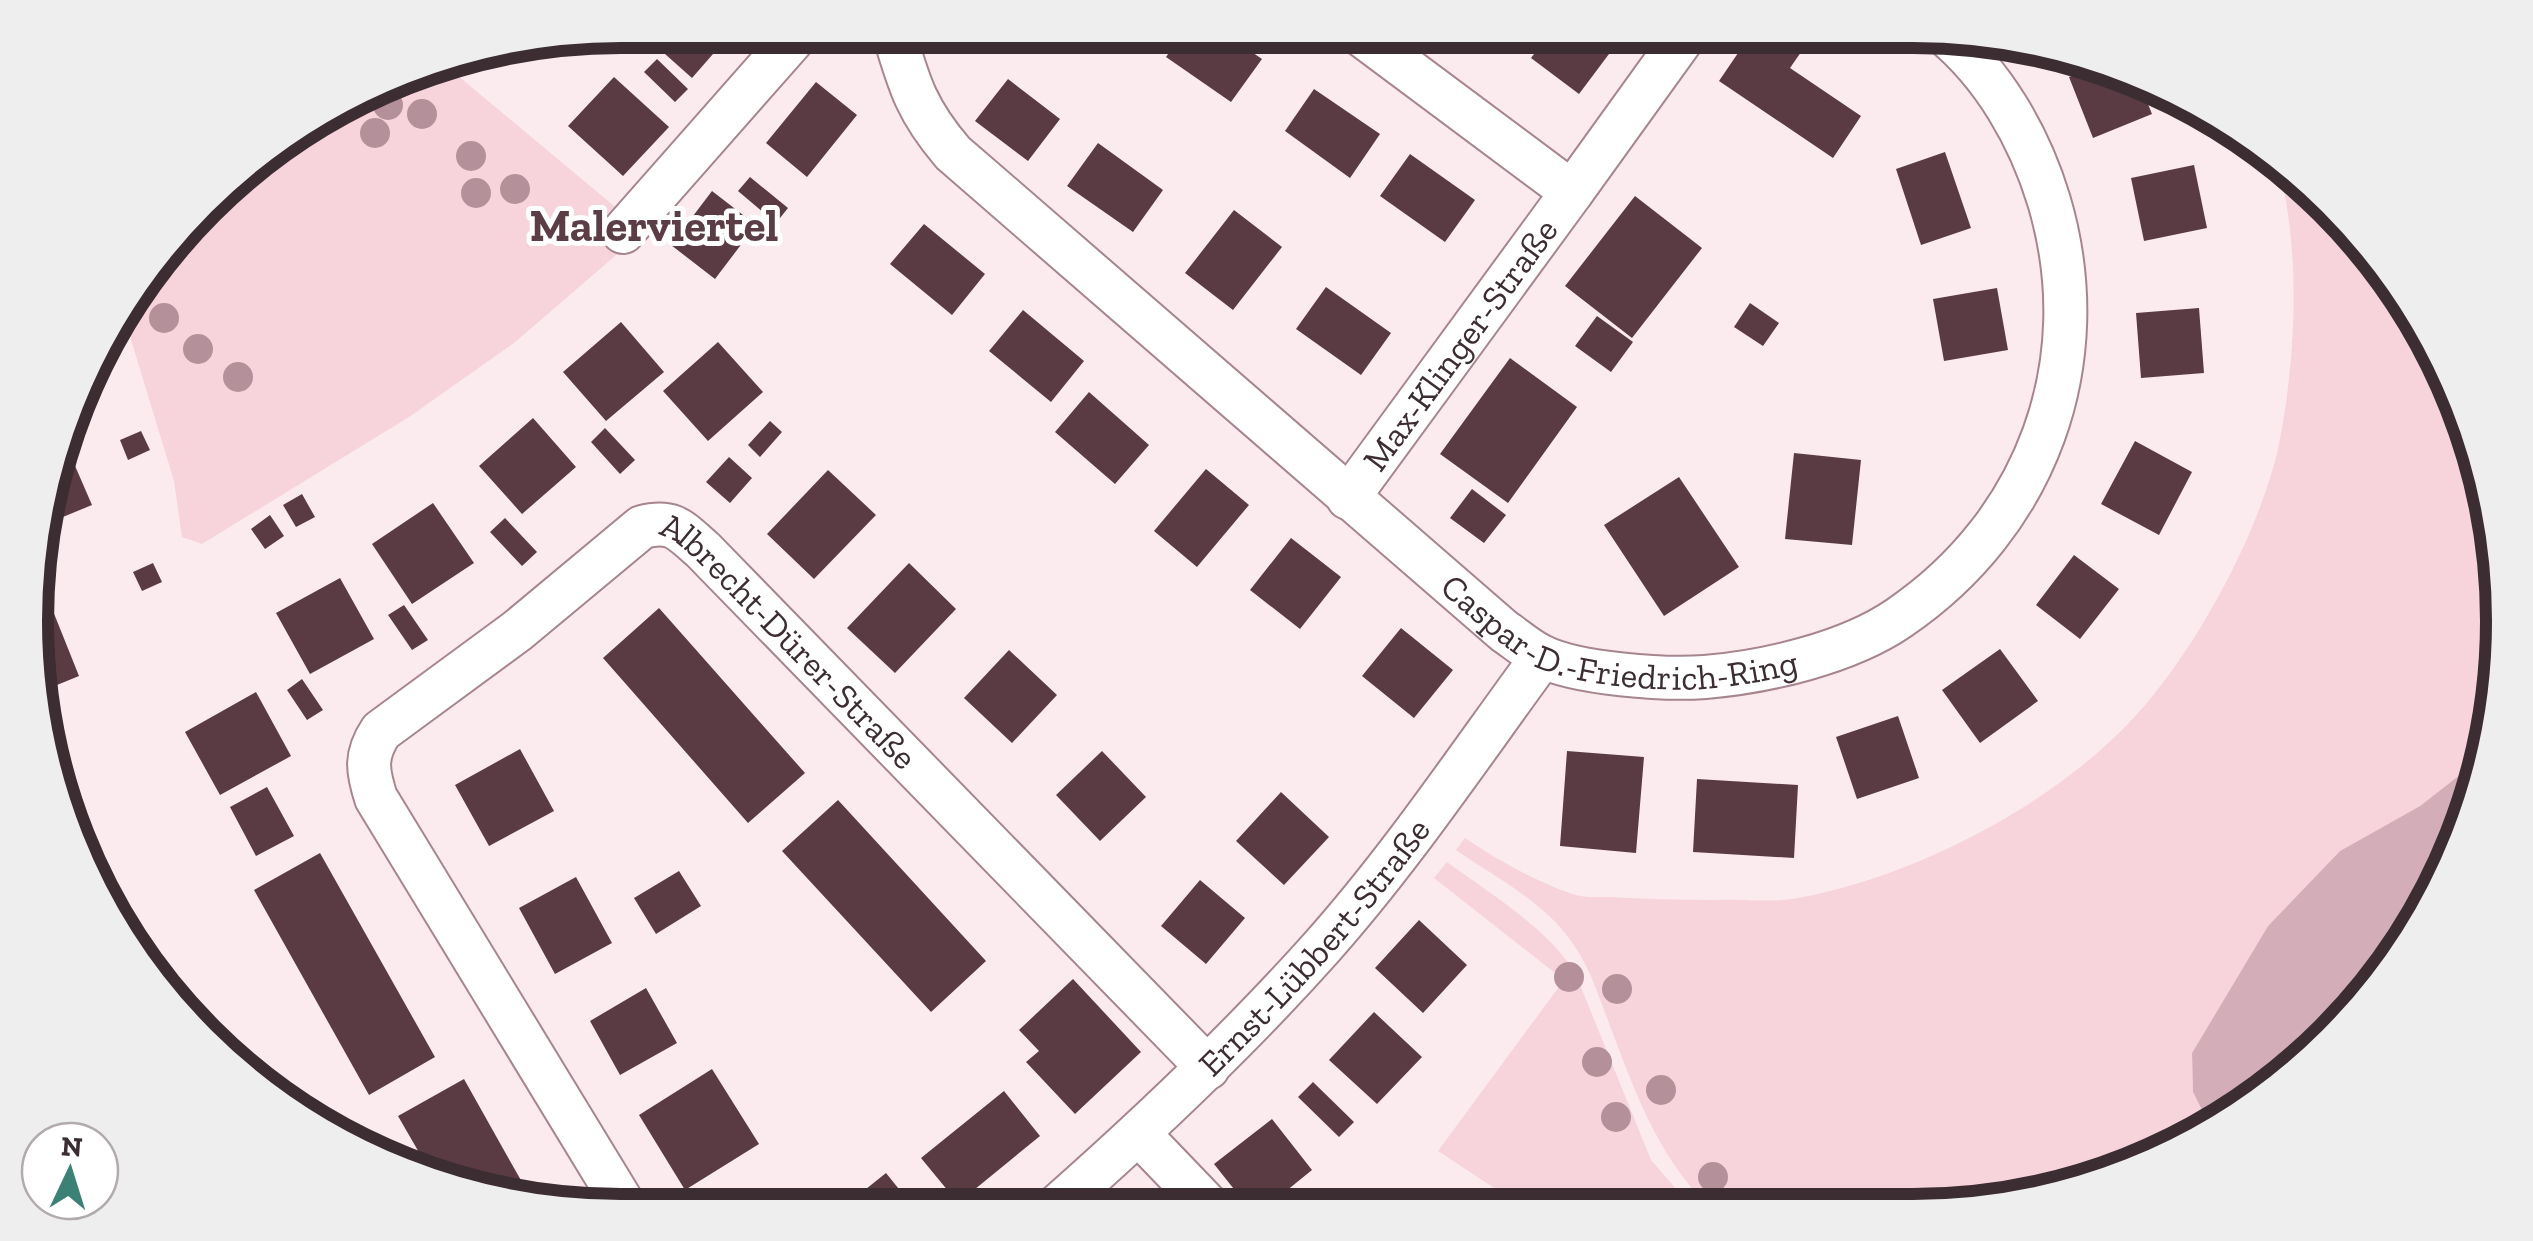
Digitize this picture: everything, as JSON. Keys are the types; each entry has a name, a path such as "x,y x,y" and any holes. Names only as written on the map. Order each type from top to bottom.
{"street":[{"path":"623,232 785,48"},
{"name":"Caspar-D.-Friedrich-Ring","path":"898,48 910,88 927,123 953,153 1504,630 1542,657 1586,668 1674,680 1745,674 1820,656 1896,620 1957,572 2004,516 2036,453 2059,386 2068,316 2062,244 2040,170 2005,102 1962,50"},
{"name":"Max-Klinger-Straße","path":"1379,48 1572,192"},
{"name":"Max-Klinger-Straße","path":"1348,498 1676,48"},
{"name":"Albrecht-Dürer-Straße","path":"617,1194 376,798 368,772 368,750 381,730 517,631 642,527 660,522 678,528 702,550 1208,1068"},
{"name":"Ernst-Lübbert-Straße","path":"1070,1194 1208,1068 1322,946 1413,834 1542,657"},
{"path":"1139,1134 1197,1194"}],"shaded area":[{"path":"454,73 644,231 514,343 409,417 202,544 182,537 174,481 128,328 166,272 215,215 272,166 334,124 401,91"},
{"path":"2282,184 2318,215 2389,302 2436,389 2465,469 2481,546 2486,620 2481,695 2466,771 2420,806 2340,851 2268,926 2192,1053 2193,1092 2204,1114 2199,1117 2097,1163 1987,1189 1912,1194 1697,1194 1674,1164 1648,1118 1592,978 1571,941 1533,902 1456,850 1465,838 1530,876 1581,896 1788,899 1842,888 1931,856 1975,835 2057,785 2127,725 2176,665 2222,589 2259,509 2281,434 2293,336 2293,270"},
{"path":"2466,771 2426,874 2367,969 2318,1026 2290,1051 2204,1114 2193,1092 2192,1053 2268,926 2340,851 2420,806"},
{"path":"1447,862 1531,924 1574,970 1651,1160 1681,1194 1503,1194 1438,1151 1564,980 1434,878"}],"building":[{"path":"658,48 718,48 692,78"},
{"path":"1172,48 1246,48 1262,59 1231,102 1166,57"},
{"path":"1538,48 1601,48 1609,54 1579,94 1531,58"},
{"path":"1741,48 1804,48 1790,68 1861,116 1833,158 1719,81"},
{"path":"657,59 688,89 675,102 644,72"},
{"path":"2080,73 2132,91 2145,97 2152,114 2093,138 2069,77"},
{"path":"614,77 669,127 623,176 568,126"},
{"path":"1008,79 1060,119 1028,161 975,121"},
{"path":"816,82 857,115 807,177 766,143"},
{"path":"1314,89 1380,134 1350,178 1285,131"},
{"path":"1098,143 1163,190 1133,232 1067,186"},
{"path":"1945,152 1971,228 1921,245 1896,169"},
{"path":"1410,154 1475,200 1445,242 1380,196"},
{"path":"2194,165 2207,228 2144,241 2131,178"},
{"path":"750,177 788,208 776,223 738,191"},
{"path":"712,191 756,225 715,279 671,245"},
{"path":"1635,196 1702,248 1632,338 1565,286"},
{"path":"1234,210 1282,247 1233,310 1185,273"},
{"path":"924,224 985,274 952,315 890,264"},
{"path":"1326,287 1391,333 1361,375 1296,329"},
{"path":"1997,288 2008,350 1944,361 1933,299"},
{"path":"1750,303 1779,323 1763,346 1734,327"},
{"path":"2199,308 2204,373 2141,378 2136,313"},
{"path":"1023,310 1084,361 1051,402 989,351"},
{"path":"1597,316 1633,342 1611,372 1575,346"},
{"path":"621,322 664,372 606,421 563,372"},
{"path":"718,342 763,392 708,441 663,391"},
{"path":"1510,358 1577,407 1508,503 1440,454"},
{"path":"1089,392 1149,445 1115,484 1055,432"},
{"path":"533,418 576,467 522,514 479,466"},
{"path":"770,421 782,432 760,457 748,445"},
{"path":"605,428 635,460 620,474 591,442"},
{"path":"141,431 150,450 128,460 120,440"},
{"path":"2135,441 2192,472 2159,535 2101,504"},
{"path":"1794,453 1861,460 1852,545 1785,539"},
{"path":"729,457 752,478 730,503 706,482"},
{"path":"71,458 92,505 57,519"},
{"path":"1206,469 1249,505 1197,567 1154,531"},
{"path":"828,470 876,515 814,579 767,534"},
{"path":"1679,477 1739,567 1664,616 1604,525"},
{"path":"1472,489 1506,515 1484,543 1450,518"},
{"path":"302,494 315,517 296,527 283,505"},
{"path":"433,503 474,563 412,604 372,544"},
{"path":"270,515 284,536 265,549 251,529"},
{"path":"505,518 537,552 522,566 490,532"},
{"path":"1291,538 1341,577 1300,629 1250,590"},
{"path":"2074,555 2119,589 2080,639 2036,605"},
{"path":"153,563 162,582 142,591 133,572"},
{"path":"909,563 956,609 895,673 847,628"},
{"path":"340,578 374,639 310,674 276,613"},
{"path":"404,605 428,640 412,650 388,615"},
{"path":"659,608 805,773 748,823 603,658"},
{"path":"53,611 79,676 51,687 49,658 48,613"},
{"path":"1401,628 1453,670 1414,718 1362,676"},
{"path":"2000,649 2038,701 1980,743 1942,690"},
{"path":"1009,650 1057,695 1012,743 964,698"},
{"path":"302,679 323,710 307,720 287,690"},
{"path":"256,692 291,756 220,795 185,732"},
{"path":"1898,716 1919,778 1857,799 1836,737"},
{"path":"520,749 554,811 489,846 455,785"},
{"path":"1102,751 1146,797 1100,841 1056,795"},
{"path":"1567,751 1644,757 1636,853 1560,846"},
{"path":"1697,779 1798,785 1794,858 1693,852"},
{"path":"267,787 294,836 256,856 230,807"},
{"path":"1281,792 1329,837 1284,885 1236,841"},
{"path":"838,800 986,961 931,1012 782,851"},
{"path":"320,853 435,1057 369,1095 254,890"},
{"path":"679,871 701,906 656,934 634,898"},
{"path":"576,877 612,943 555,974 519,908"},
{"path":"1200,880 1245,918 1206,964 1161,926"},
{"path":"1419,920 1467,965 1423,1013 1375,968"},
{"path":"1073,979 1141,1052 1075,1114 1026,1062 1039,1051 1019,1030"},
{"path":"646,988 677,1043 620,1075 590,1021"},
{"path":"1374,1012 1422,1057 1377,1104 1329,1060"},
{"path":"712,1069 759,1144 685,1190 639,1115"},
{"path":"464,1079 524,1185 422,1158 398,1116"},
{"path":"1313,1082 1354,1122 1339,1137 1298,1097"},
{"path":"1004,1091 1040,1136 969,1194 951,1194 921,1158"},
{"path":"1272,1119 1312,1170 1282,1194 1238,1194 1214,1164"},
{"path":"886,1173 903,1194 860,1194"}],"district":[{"name":"Malerviertel","path":"654,226"}]}
